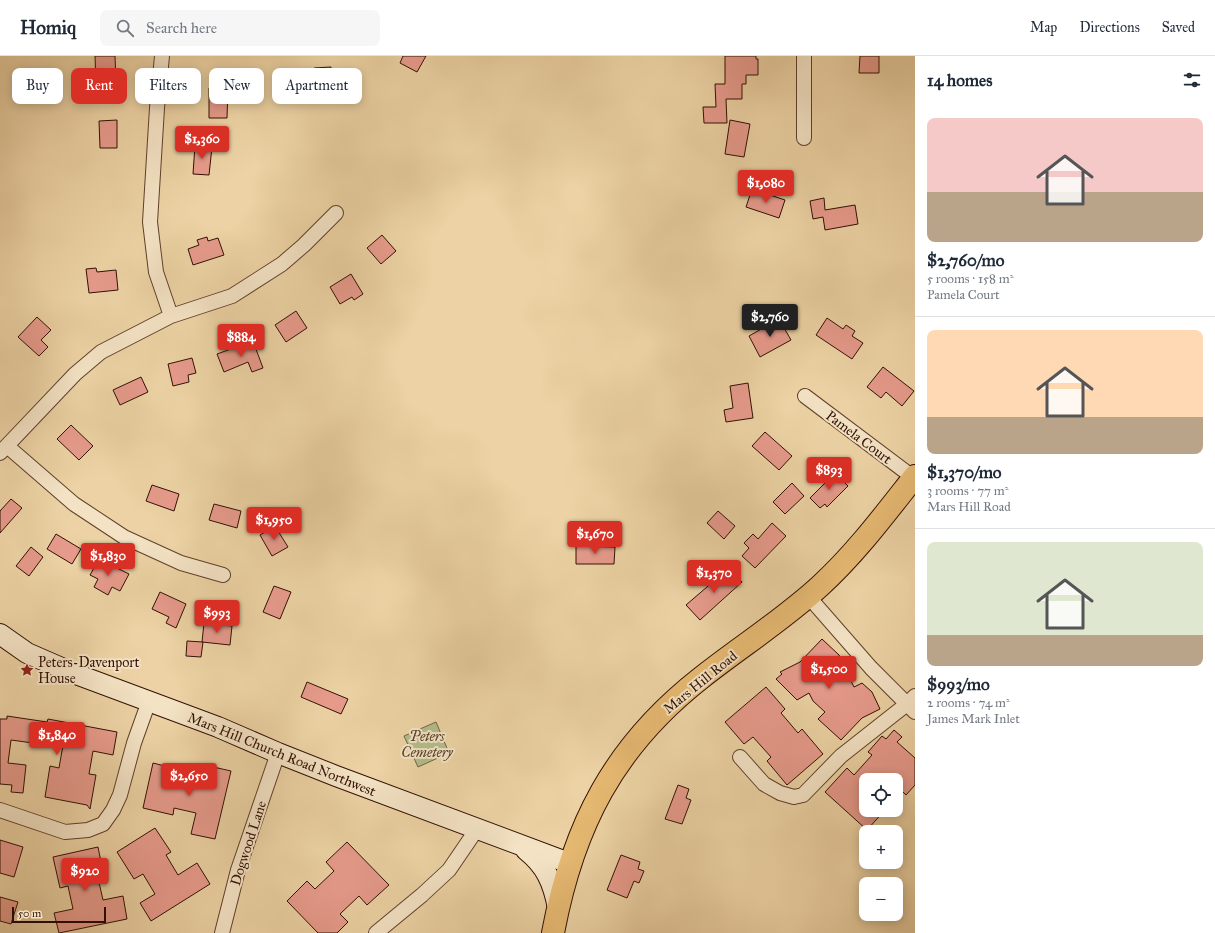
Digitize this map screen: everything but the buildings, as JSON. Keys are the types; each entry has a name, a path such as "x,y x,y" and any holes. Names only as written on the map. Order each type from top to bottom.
{"main road":[{"name":"Mars Hill Road","path":"553,933 569,863 584,824 603,787 628,750 663,711 700,679 808,596 848,559 914,477"}],"street":[{"path":"162,56 157,108 150,222 156,272 171,316"},
{"path":"804,56 804,138"},
{"path":"223,575 181,563 124,537 74,504 3,449 75,374 101,352 171,316 232,296 282,264 336,214"},
{"name":"Pamela Court","path":"805,396 914,477"},
{"path":"740,756 764,784 780,793 794,798 803,794 841,756 912,704 871,668 808,596"},
{"name":"Mars Hill Church Road Northwest","path":"0,634 27,653 73,673 218,727 278,753 569,863"},
{"path":"0,810 65,832 88,830 102,824 114,810 120,795 134,743 149,701"},
{"name":"Dogwood Lane","path":"222,933 238,870 278,753"},
{"path":"376,933 422,895 449,870 477,829"},
{"path":"519,844 538,860 544,868 553,888 558,908"}],"green space":[{"name":"Peters Cemetery","path":"436,722 449,753 418,767 404,736"}],"place":[{"name":"Peters-Davenport House","path":"27,670"}]}
